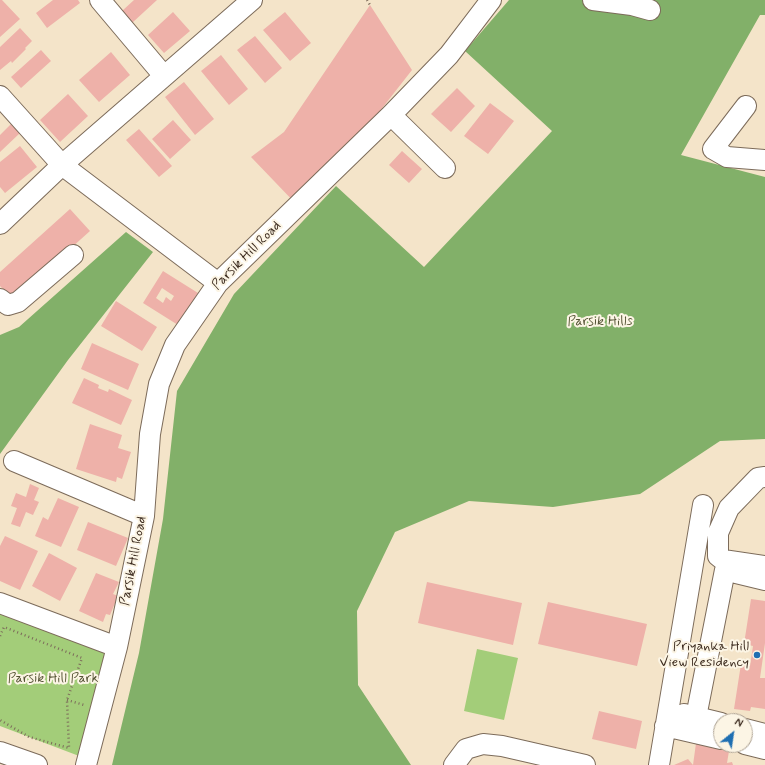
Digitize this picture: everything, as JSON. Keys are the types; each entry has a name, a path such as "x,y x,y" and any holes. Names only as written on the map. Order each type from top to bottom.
{"street":[{"path":"100,0 164,76"},
{"path":"0,224 62,165 252,0"},
{"name":"Parsik Hill Road","path":"86,765 116,647 144,516 150,434 159,384 175,345 218,283 391,115 449,55 491,0"},
{"path":"592,0 632,5 650,10"},
{"path":"0,96 62,165 218,283"},
{"path":"746,106 714,149 727,157 765,160"},
{"path":"391,115 445,168"},
{"path":"0,299 8,305 18,302 73,255"},
{"path":"14,461 144,516"},
{"path":"659,765 693,562 708,531 758,478 765,478"},
{"path":"703,505 708,531 718,556 723,560 765,566"},
{"path":"693,562 765,580"},
{"path":"696,717 725,570"},
{"path":"0,603 116,647"},
{"path":"667,718 696,717 713,721"},
{"path":"667,718 713,736"},
{"path":"753,731 765,734"},
{"path":"454,765 466,748 483,744 502,746 585,765"},
{"path":"753,746 765,749"},
{"path":"0,752 37,765"}],"path":[{"path":"367,0 370,4"},
{"path":"0,636 4,627 82,658 67,700 69,748 29,737 0,720"}],"green space":[{"name":"Parsik Hills","path":"509,0 765,0 765,15 760,15 681,155 765,177 765,439 720,441 640,494 553,507 469,501 395,532 357,611 358,685 411,765 112,765 139,653 163,519 177,391 234,294 336,186 424,267 552,131 465,51"},
{"path":"126,232 153,252 68,360 0,454 0,335 19,327"},
{"name":"Parsik Hill Park","path":"0,603 117,647 87,759 0,726"},
{"path":"477,649 518,658 504,720 464,711"}],"building":[{"path":"0,0 2,0 20,19 0,37"},
{"path":"53,0 78,0 80,3 47,28 36,13"},
{"path":"134,0 157,0 132,23 122,11"},
{"path":"370,5 412,70 329,176 298,206 251,157 284,132"},
{"path":"173,12 190,31 164,53 148,35"},
{"path":"285,12 311,43 290,61 263,30"},
{"path":"20,28 32,41 12,63 11,61 0,70 0,47"},
{"path":"255,36 282,68 265,83 237,50"},
{"path":"41,50 51,61 21,88 11,77"},
{"path":"111,52 130,75 99,102 79,80"},
{"path":"221,55 248,89 229,105 201,71"},
{"path":"184,82 214,119 195,135 165,97"},
{"path":"457,88 475,106 451,132 431,114"},
{"path":"68,94 88,116 60,142 40,120"},
{"path":"490,103 514,121 488,154 464,136"},
{"path":"173,120 191,140 170,159 152,139"},
{"path":"11,124 20,133 0,152 0,135"},
{"path":"139,129 172,166 159,177 126,140"},
{"path":"20,146 37,167 5,193 0,187 0,162"},
{"path":"402,151 422,169 409,183 389,165"},
{"path":"70,209 90,231 13,300 0,286 0,272"},
{"path":"163,271 198,293 178,325 143,303","holes":["162,288 174,296 171,301 166,297 163,303 156,298"]},
{"path":"116,301 157,327 142,351 101,326"},
{"path":"92,343 139,364 128,390 81,369"},
{"path":"84,378 99,385 98,388 108,392 109,389 132,400 121,425 72,403"},
{"path":"90,424 122,435 118,448 131,452 122,479 117,477 116,482 76,469"},
{"path":"30,484 39,488 34,500 39,502 33,515 26,512 20,527 11,524 17,508 11,506 16,493 26,497"},
{"path":"58,498 79,507 61,547 35,536 43,517 48,520"},
{"path":"88,522 128,538 116,566 77,550"},
{"path":"5,536 38,551 20,590 0,581 0,546"},
{"path":"49,553 77,568 60,601 32,586"},
{"path":"96,573 119,582 113,594 118,596 110,615 106,614 103,622 79,611"},
{"path":"427,582 522,603 513,645 418,623"},
{"name":"Priyanka Hill View Residency","path":"751,599 765,601 765,643 760,678 765,678 765,709 751,707 750,711 734,709 741,664 750,666 753,646 744,644"},
{"path":"548,602 647,624 637,666 538,644"},
{"path":"599,711 642,721 636,749 592,739"},
{"path":"697,736 713,742 713,753 729,753 727,763 732,762 733,765 693,765"},
{"path":"688,759 693,765 674,765"}],"place":[{"name":"Priyanka Hill View Residency","path":"757,655"}]}
